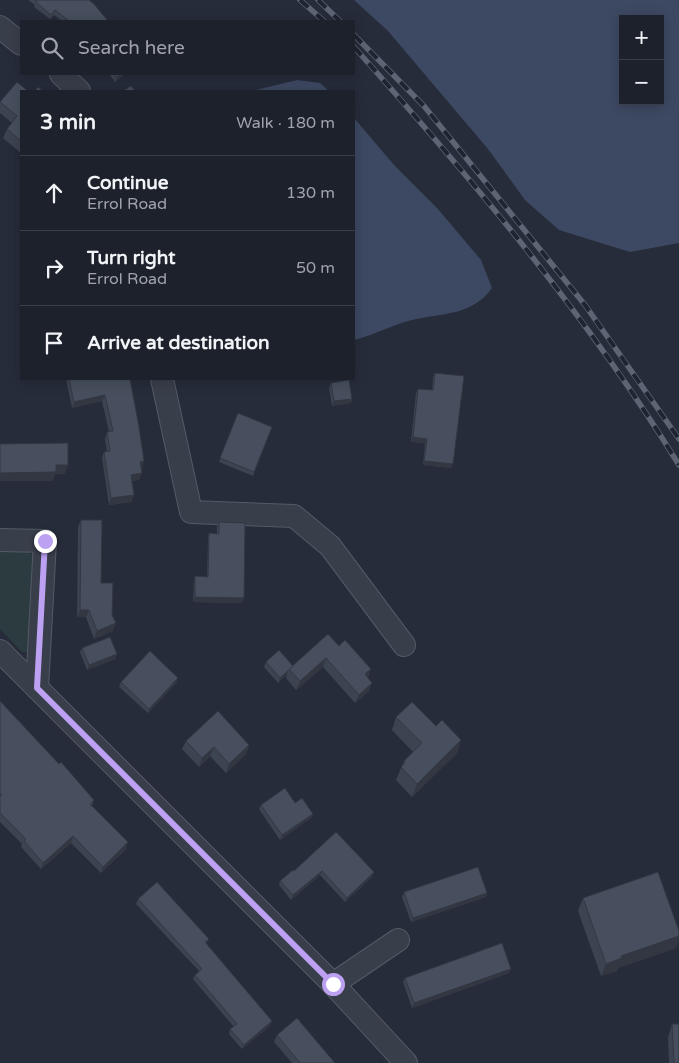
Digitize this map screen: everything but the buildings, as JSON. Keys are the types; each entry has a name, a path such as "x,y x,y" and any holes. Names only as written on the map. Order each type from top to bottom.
{"street":[{"path":"0,27 20,43"},
{"path":"62,75 78,90"},
{"path":"162,380 191,512 294,516 330,546 404,645"},
{"path":"0,540 45,541 37,688"},
{"path":"0,651 333,984 406,1063"},
{"path":"333,984 398,940"}],"shaded area":[{"path":"0,550 26,551 33,555 28,652 22,652 0,629"}],"water":[{"path":"354,0 679,0 679,243 630,252 559,230 525,200 488,149 388,31"},
{"path":"297,80 320,83 328,90 256,90"},
{"path":"355,119 394,165 437,208 481,260 492,288 484,297 466,309 412,320 355,340"}],"railway":[{"path":"300,0 323,20"},
{"path":"318,0 339,20"},
{"path":"355,36 424,106 585,305 679,439"},
{"path":"355,48 484,197 567,301 643,409 679,465"}],"route":[{"path":"45,541 37,688 333,984"}]}
